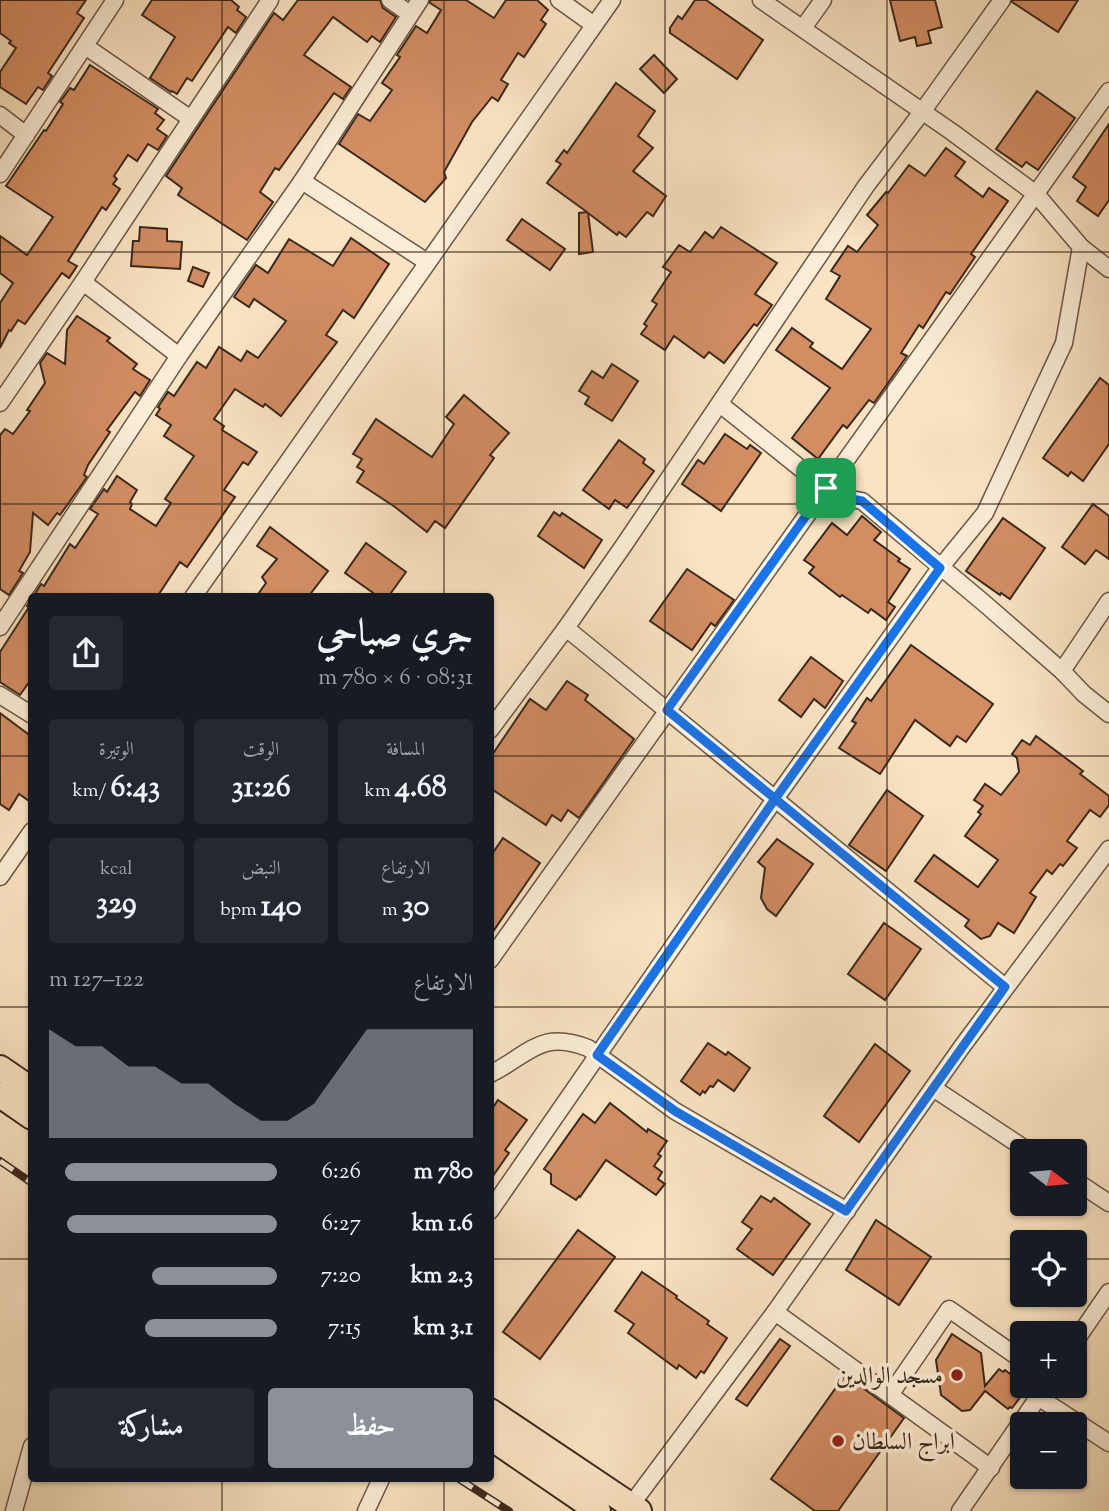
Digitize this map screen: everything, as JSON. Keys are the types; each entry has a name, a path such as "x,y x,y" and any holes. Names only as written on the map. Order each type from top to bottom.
{"main road":[{"path":"0,1068 28,1087"},
{"path":"0,1095 28,1114"},
{"path":"494,1414 635,1508"},
{"path":"494,1440 598,1511"}],"street":[{"path":"0,174 115,0"},
{"path":"0,403 270,0"},
{"path":"390,0 410,15"},
{"path":"3,616 179,356 302,181 420,0"},
{"path":"559,0 594,24"},
{"path":"197,593 612,0"},
{"path":"761,0 1035,194 1081,247 1109,269"},
{"path":"803,28 822,0"},
{"path":"494,725 566,628 866,186 1002,0"},
{"path":"85,46 191,120"},
{"path":"494,954 1109,91"},
{"path":"0,115 26,135"},
{"path":"302,181 427,262"},
{"path":"494,1204 775,799 940,568 985,513 1064,343 1081,247"},
{"path":"83,282 179,356"},
{"path":"720,404 835,496 862,501 984,603 1109,714"},
{"path":"1062,671 1109,601"},
{"path":"566,628 1005,987"},
{"path":"0,695 28,712"},
{"path":"0,877 28,837"},
{"path":"635,1508 1005,987 1109,849"},
{"path":"494,1072 540,1044 553,1041 572,1042 597,1055 675,1111 846,1211"},
{"path":"933,1088 1010,1139"},
{"path":"1087,1189 1109,1203"},
{"path":"1087,1324 1109,1292"},
{"path":"890,1395 948,1309 1010,1352"},
{"path":"775,1312 991,1468"},
{"path":"960,1511 1038,1398"},
{"path":"1050,1398 1109,1443"},
{"path":"14,1511 28,1460"},
{"path":"366,1511 380,1482"}],"building":[{"path":"0,0 86,0 77,13 84,18 48,73 52,76 43,90 38,87 26,104 0,87 0,72 16,48 0,33"},
{"path":"152,0 231,0 239,7 237,10 246,17 236,33 228,27 192,81 187,78 177,94 150,78 175,37 142,15"},
{"path":"298,0 380,0 383,8 396,17 380,42 372,36 367,42 333,17 304,55 351,87 343,99 334,93 279,170 275,168 260,192 273,202 247,240 178,195 182,188 166,176 274,13 283,20"},
{"path":"430,0 466,0 494,18 506,0 537,0 548,10 541,20 546,24 524,57 518,53 501,80 508,84 498,101 492,97 472,122 444,172 446,178 425,202 339,144 358,114 370,121 392,90 382,83 400,57 397,55 416,26 427,33 441,10 430,3"},
{"path":"695,0 706,0 763,40 737,79 670,33 670,28 678,16 682,19"},
{"path":"890,0 935,0 942,27 928,31 931,43 917,46 915,37 900,41"},
{"path":"1012,0 1078,0 1058,32"},
{"path":"654,55 677,79 664,93 640,69"},
{"path":"90,65 158,109 155,113 164,120 157,129 167,136 158,150 148,144 137,161 128,155 114,176 117,179 113,184 120,189 106,210 102,207 68,261 77,266 69,278 62,273 25,324 18,320 11,331 9,330 0,348 0,303 13,283 0,273 0,236 27,255 53,217 6,186 44,130 46,131 63,104 60,102 70,88 74,90"},
{"path":"616,83 655,111 638,136 653,148 633,171 666,196 653,216 647,212 626,237 619,232 617,235 588,213 593,252 579,254 579,213 587,212 547,183 561,164 556,161 564,150 567,153"},
{"path":"1037,91 1075,118 1038,170 1026,162 1022,167 996,149"},
{"path":"1109,124 1109,200 1098,216 1077,201 1086,187 1073,177"},
{"path":"946,148 965,162 955,176 983,197 989,188 1008,201 971,254 975,257 950,294 946,292 923,328 919,325 901,353 907,356 874,403 869,400 847,428 843,425 818,459 792,438 830,388 776,350 792,328 813,343 810,347 842,369 871,329 826,299 840,276 831,271 848,246 857,252 878,225 867,215 909,165 925,176"},
{"path":"522,219 565,249 550,270 507,240"},
{"path":"140,227 167,229 167,241 182,242 180,269 131,266 133,241 139,241"},
{"path":"721,227 777,263 755,294 772,305 724,363 709,352 704,358 674,336 665,350 641,334 657,304 652,301 671,272 663,267 679,245 690,252 705,232 713,238"},
{"path":"351,238 389,264 354,318 343,310 326,335 337,342 281,416 265,404 263,407 235,389 214,419 224,426 222,430 257,452 248,465 243,462 224,490 235,497 187,567 180,562 160,593 35,593 41,584 44,586 70,544 75,548 98,514 90,509 104,489 107,492 117,476 137,490 130,502 130,509 156,526 171,503 165,499 194,456 164,436 171,425 156,415 160,409 158,407 168,392 174,396 197,362 206,368 219,347 241,361 247,351 258,358 286,321 254,299 249,307 234,297 256,265 268,273 289,239 333,266"},
{"path":"193,267 209,273 203,287 188,281"},
{"path":"77,316 110,338 107,341 137,364 133,369 150,380 140,396 135,392 107,430 110,432 88,465 84,475 87,477 60,515 57,513 48,525 33,513 30,552 19,571 23,573 9,595 0,589 0,435 5,429 13,434 30,411 27,410 45,383 40,363 47,353 65,364 67,330"},
{"path":"612,364 638,381 612,421 585,404 589,397 579,391 592,371 603,378"},
{"path":"1100,378 1109,385 1109,444 1083,481 1071,472 1068,476 1043,458"},
{"path":"464,395 509,433 490,455 494,458 445,528 435,521 427,532 357,482 364,471 357,467 362,459 353,454 376,419 432,457 454,424 446,417"},
{"path":"725,434 747,449 750,445 761,453 721,511 682,484 698,460 704,464"},
{"path":"619,440 645,459 643,463 654,471 627,508 615,500 609,509 583,490"},
{"path":"1093,504 1109,516 1109,559 1096,550 1085,564 1062,547"},
{"path":"554,512 560,516 562,513 602,540 584,568 538,536"},
{"path":"862,516 881,532 874,540 910,569 888,602 895,607 886,620 871,609 868,613 842,595 840,597 809,573 814,567 804,560 832,523 847,535"},
{"path":"1003,518 1045,548 1010,599 966,571"},
{"path":"270,527 328,571 311,593 259,593 266,583 262,577 277,559 257,546"},
{"path":"366,543 406,572 391,593 373,593 345,573"},
{"path":"687,569 734,600 715,626 711,623 692,650 650,621"},
{"path":"28,609 28,684 20,695 0,682 0,652"},
{"path":"911,645 993,704 966,742 957,736 950,746 915,720 880,774 839,748 856,723 852,721 867,698 871,701"},
{"path":"811,657 843,681 825,708 814,699 801,717 779,700"},
{"path":"567,681 588,695 585,700 634,739 579,818 568,810 561,821 552,815 546,825 494,791 494,752 530,699 546,710"},
{"path":"0,713 28,734 28,800 19,794 9,810 0,804"},
{"path":"1036,736 1083,771 1080,774 1109,796 1109,805 1100,817 1090,810 1067,841 1077,848 1063,866 1060,864 1052,874 1047,870 1030,893 1036,897 1014,933 998,923 990,936 981,939 965,926 969,920 915,881 934,855 978,887 998,860 965,836 981,814 978,812 983,806 974,800 985,784 1001,795 1019,772 1017,758 1012,754 1022,740 1030,745"},
{"path":"887,790 923,816 886,871 849,845"},
{"path":"503,838 540,863 494,930 494,851"},
{"path":"777,839 813,864 776,916 767,909 761,898 765,868 758,862"},
{"path":"884,923 921,949 885,1000 848,974"},
{"path":"708,1043 726,1055 728,1052 750,1068 734,1091 718,1080 713,1087 710,1086 700,1095 681,1081"},
{"path":"875,1044 910,1071 859,1142 824,1116"},
{"path":"498,1100 527,1120 505,1150 509,1153 494,1174 494,1106"},
{"path":"610,1103 647,1132 648,1129 667,1141 654,1166 662,1172 658,1179 665,1184 656,1195 606,1160 576,1200 551,1184 551,1174 544,1169 583,1114 595,1123"},
{"path":"761,1196 771,1202 774,1198 810,1224 773,1275 737,1249 752,1229 742,1222"},
{"path":"876,1220 931,1257 899,1305 846,1270"},
{"path":"578,1230 615,1257 540,1359 503,1332"},
{"path":"642,1272 677,1296 676,1298 709,1321 707,1324 727,1338 704,1373 701,1371 696,1378 679,1365 677,1369 628,1333 634,1324 615,1311"},
{"path":"952,1334 981,1353 985,1386 999,1369 1003,1372 1005,1370 1010,1374 1010,1398 1020,1398 1008,1409 985,1391 970,1410 962,1411 941,1395 936,1360"},
{"path":"780,1339 790,1346 747,1406 736,1399"},
{"name":"ابراج السلطان","path":"845,1375 904,1418 838,1511 815,1511 771,1479"}],"railway":[{"path":"0,1161 28,1180"},
{"path":"464,1482 509,1511"}],"place":[{"name":"مسجد الوالدين","path":"957,1375"},
{"name":"ابراج السلطان","path":"838,1441"}],"route":[{"path":"826,488 667,710 775,799 825,839 925,922 1005,987 846,1211 675,1111 597,1055 775,799 940,568 862,501 835,496 826,488"}]}
